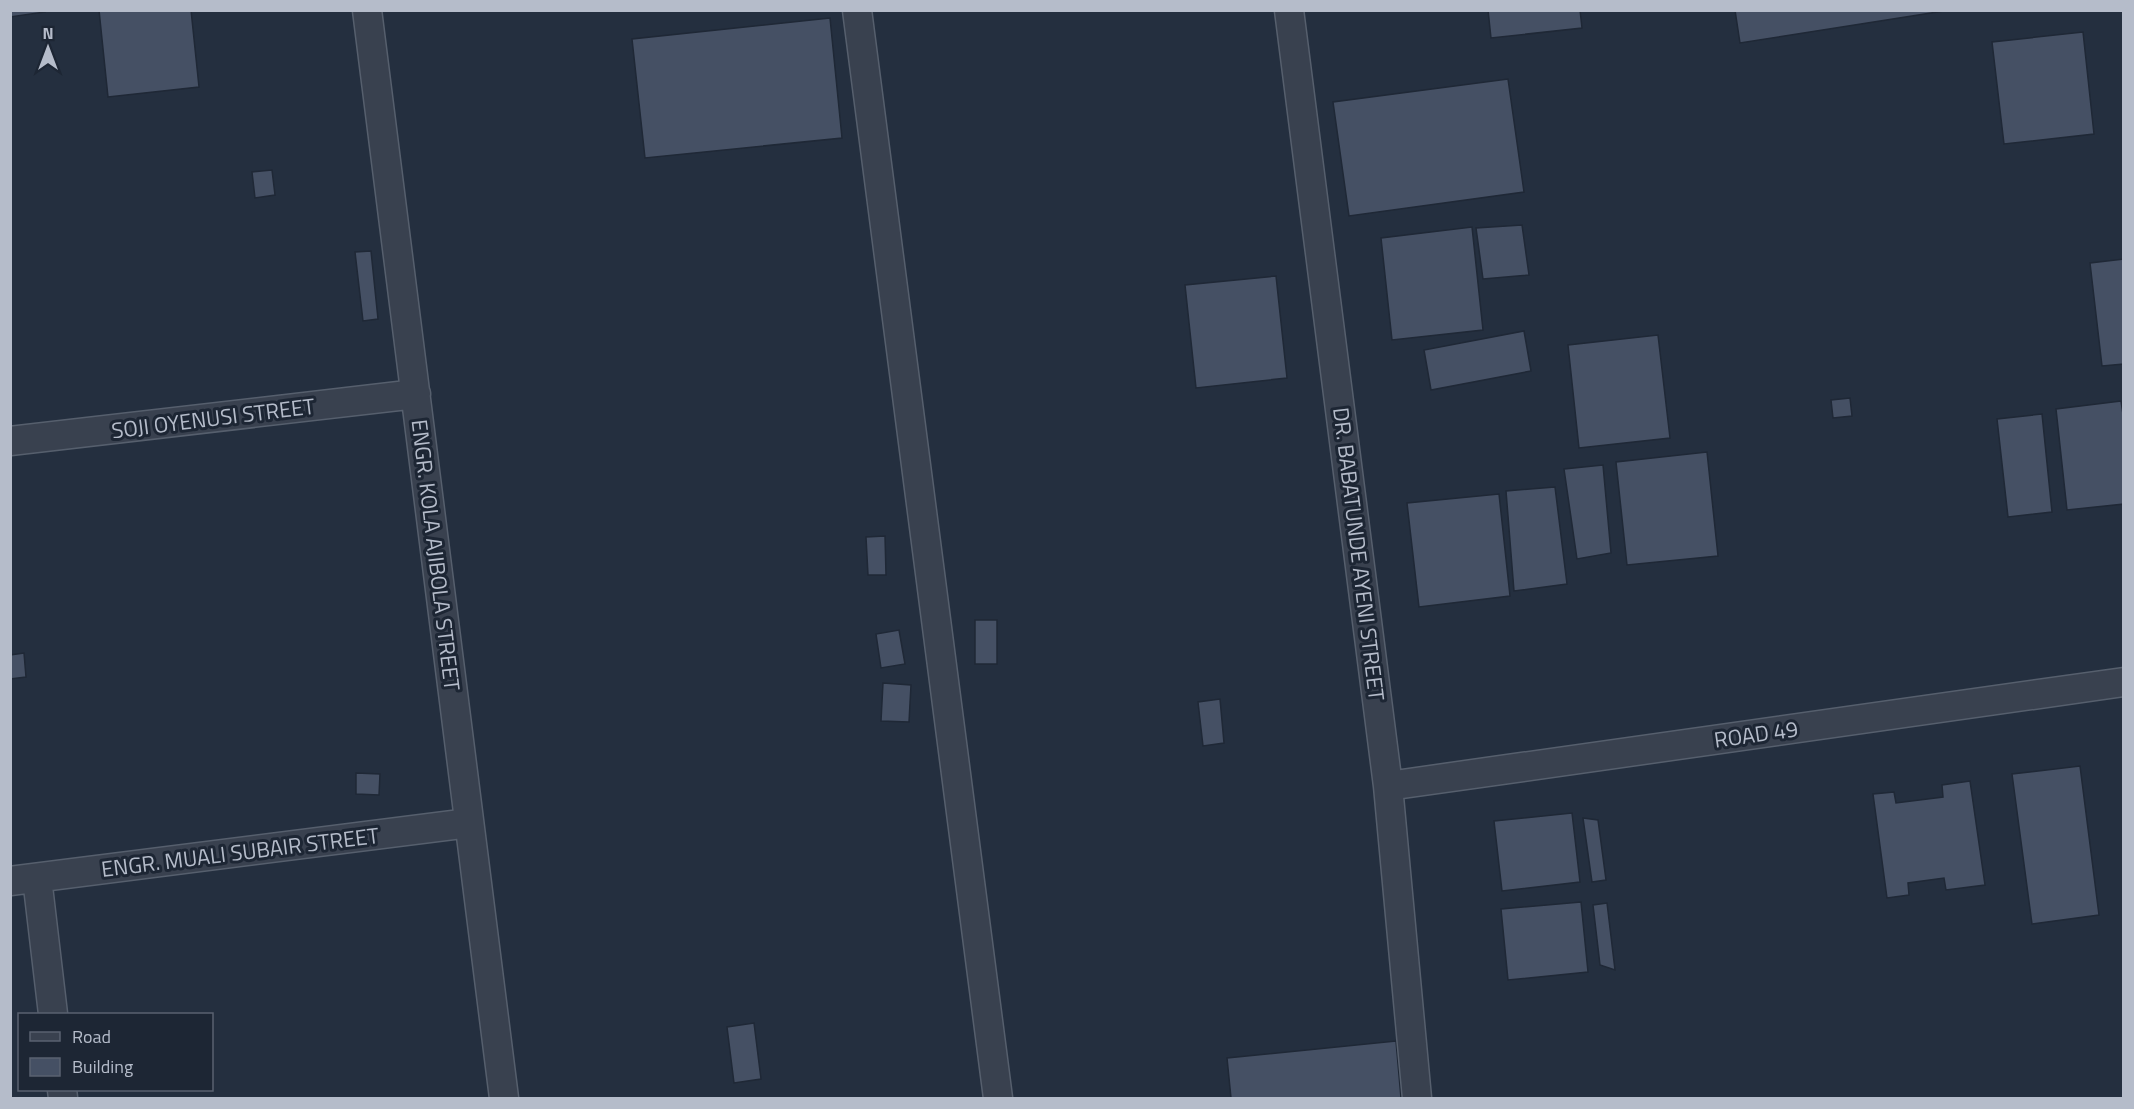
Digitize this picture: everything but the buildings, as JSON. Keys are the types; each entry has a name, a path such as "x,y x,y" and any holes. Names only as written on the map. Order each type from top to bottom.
{"street":[{"name":"ENGR. KOLA AJIBOLA STREET","path":"367,10 504,1098"},
{"path":"857,10 998,1098"},
{"name":"DR. BABATUNDE AYENI STREET","path":"1289,10 1388,786 1417,1098"},
{"name":"SOJI OYENUSI STREET","path":"10,441 416,394"},
{"name":"ROAD 49","path":"1388,786 2124,682"},
{"name":"ENGR. MUALI SUBAIR STREET","path":"24,880 469,823"},
{"path":"24,880 53,1013"}]}
